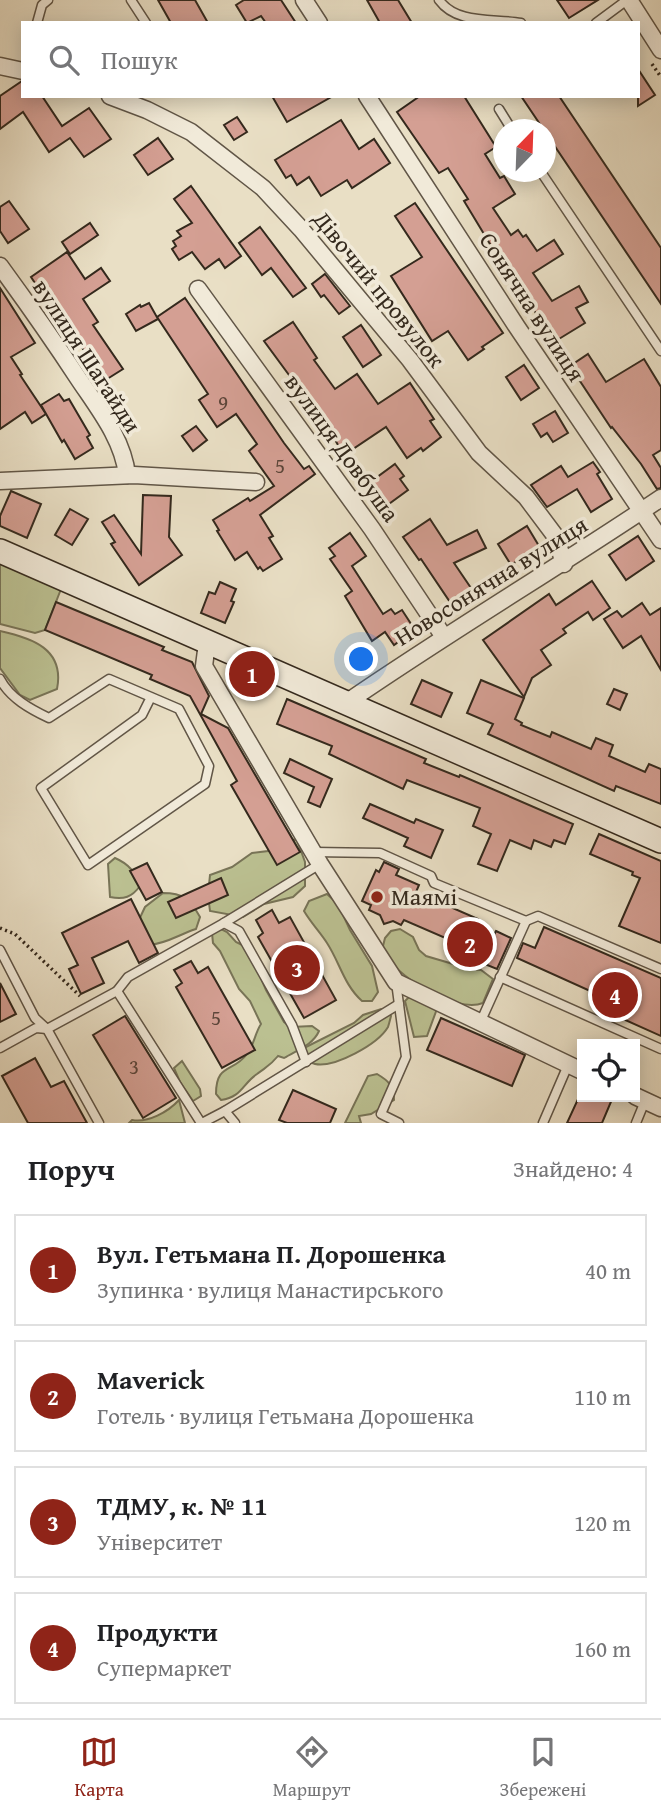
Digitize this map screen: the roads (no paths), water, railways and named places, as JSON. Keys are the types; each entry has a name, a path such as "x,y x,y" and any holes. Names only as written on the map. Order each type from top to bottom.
{"main road":[{"path":"0,551 661,841"}],"street":[{"path":"304,0 318,21"},
{"path":"628,0 661,50"},
{"path":"0,66 21,70"},
{"name":"Дівочий провулок","path":"115,98 191,131 263,188 301,229 410,360 479,453 526,497 556,537 564,564"},
{"name":"Сонячна вулиця","path":"368,98 517,327 661,540"},
{"name":"вулиця Шагайди","path":"0,266 101,413 125,457 127,475"},
{"name":"вулиця Довбуша","path":"198,289 372,529 444,637"},
{"path":"0,481 127,475 256,482"},
{"name":"Новосонячна вулиця","path":"346,704 444,637 564,564 661,498"},
{"path":"207,643 204,666 316,858 396,982 575,1068"},
{"path":"640,1098 661,1108"}],"lane":[{"path":"38,21 42,5 48,0"},
{"path":"131,0 145,21"},
{"path":"439,0 446,9 474,19 498,21"},
{"path":"599,21 628,0"},
{"path":"499,109 505,119"},
{"path":"548,182 661,351"},
{"path":"0,679 5,689 28,708 49,718 109,679 151,697 179,709 209,766 205,784 88,864 41,788 142,715 151,697"},
{"path":"0,1048 36,1028 47,1029 117,991 128,976 224,923 316,858 380,853 431,876 434,883 526,921"},
{"path":"480,1023 526,921 538,916 661,969"},
{"path":"224,923 239,931 292,1025 306,1062"},
{"path":"0,950 35,1018 47,1029 99,1123"},
{"path":"500,977 661,1049"},
{"path":"396,982 406,1056 381,1114 398,1123"},
{"path":"117,991 202,1123 399,1004"},
{"path":"543,1123 575,1068"},
{"path":"636,1123 639,1102"},
{"path":"225,1111 235,1123"}],"place":[{"name":"Вул. Гетьмана П. Дорошенка","path":"252,674"},
{"name":"Маямі","path":"377,897"},
{"name":"Maverick","path":"470,944"},
{"name":"ТДМУ, к. № 11","path":"297,968"},
{"name":"Продукти","path":"615,995"}]}
